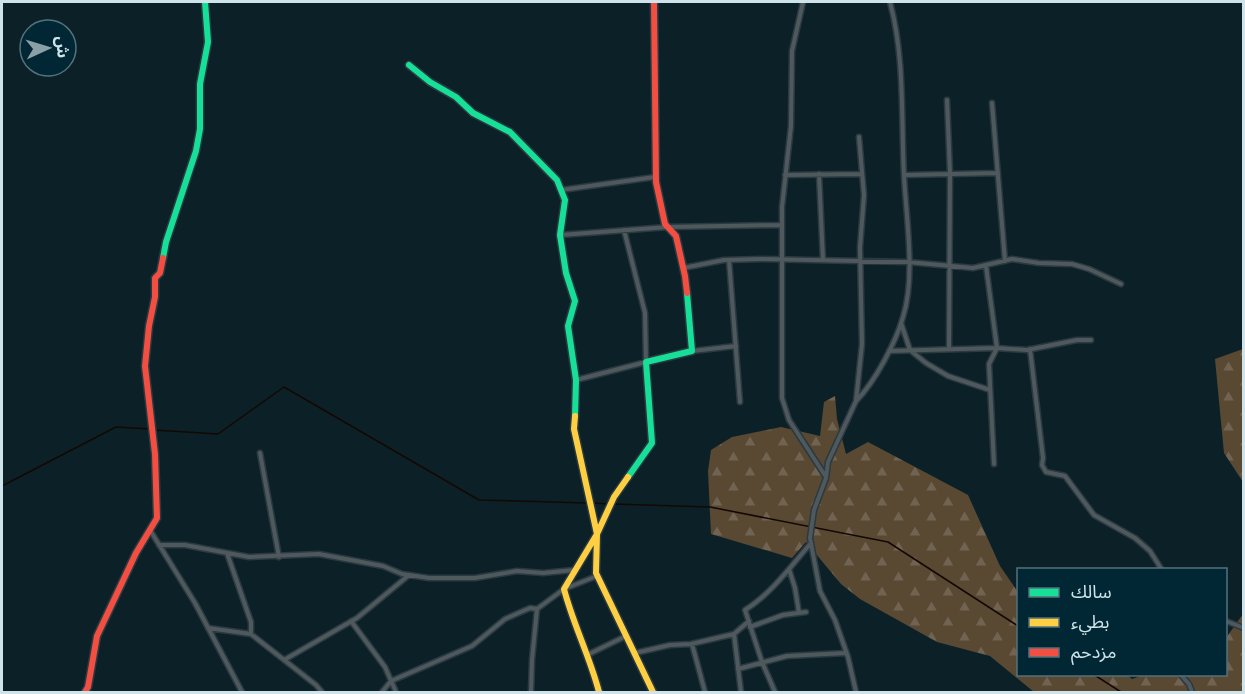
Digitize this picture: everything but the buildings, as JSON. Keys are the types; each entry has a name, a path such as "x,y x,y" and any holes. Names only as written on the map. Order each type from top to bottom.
{"street":[{"path":"85,693 97,636 136,553 157,518 155,454 145,366 155,297 155,278 160,273 166,242 180,195 191,170 200,129 200,84 208,42 205,2"},
{"path":"654,2 655,177 665,224 676,236 683,268 692,351"},
{"path":"803,2 792,51 791,126 782,225 782,398 789,420 826,477"},
{"path":"856,401 863,394 888,351 901,323 908,284 901,61 890,2"},
{"path":"409,65 430,82 456,97 473,113 510,132 557,180 565,200 560,235 566,273 575,302 568,326 576,380 574,429 597,534 596,573 653,693"},
{"path":"947,100 950,174 948,265 950,350"},
{"path":"992,103 1005,261"},
{"path":"856,693 835,620 820,591 811,542 814,510 826,477 828,462 856,401 862,344 861,261 864,195 859,137"},
{"path":"904,175 998,173"},
{"path":"819,174 824,260"},
{"path":"785,175 862,174"},
{"path":"561,190 655,177"},
{"path":"560,235 668,227 782,225"},
{"path":"599,693 564,590 597,534 614,497 652,442 645,313 624,230"},
{"path":"683,268 729,260 824,260 908,262 973,268 1012,259 1072,264 1121,284"},
{"path":"729,260 741,402"},
{"path":"986,266 997,348 989,364 994,464"},
{"path":"901,323 910,350 926,363 948,376 990,390"},
{"path":"888,351 997,348 1030,350 1077,340 1091,340"},
{"path":"576,380 692,351 736,346"},
{"path":"1030,350 1042,465 1046,472 1065,476 1094,515 1135,537 1150,551 1159,568"},
{"path":"260,453 279,557"},
{"path":"150,530 208,628 242,693"},
{"path":"775,693 745,610 789,569 811,542"},
{"path":"159,545 185,544 249,557 320,554 383,566 409,575 429,578 475,578 517,571 543,573 575,570"},
{"path":"227,553 251,622 251,634"},
{"path":"789,569 799,613"},
{"path":"284,660 351,621 409,575"},
{"path":"382,693 391,681 466,649 505,619 530,608 537,609 564,590 597,576"},
{"path":"531,693 537,609"},
{"path":"750,627 783,615 806,612"},
{"path":"351,621 386,667 396,693"},
{"path":"634,653 670,645 692,644 734,634 749,621"},
{"path":"1227,621 1244,628"},
{"path":"208,628 251,634 316,685 322,693"},
{"path":"734,634 741,693"},
{"path":"587,655 626,636"},
{"path":"692,644 705,693"},
{"path":"738,669 788,656 846,653"},
{"path":"1181,676 1189,684 1192,693"}],"green space":[{"path":"1244,349 1243,482 1224,453 1215,359"},
{"path":"835,396 837,419 846,454 868,442 968,495 1000,566 1017,591 1017,676 1128,676 1132,679 1141,676 1227,676 1227,637 1243,614 1243,692 1034,692 990,656 937,642 860,599 841,584 806,542 792,558 711,534 708,471 711,450 732,437 781,427 820,436 824,402"}],"waterway":[{"path":"154,430 218,434 284,387 479,500 587,503"},
{"path":"2,486 116,427 150,429"},
{"path":"592,503 608,504"},
{"path":"613,504 710,507 888,542 1017,625"},
{"path":"1096,676 1121,692"}],"traffic: fast":[{"path":"163,258 166,242 196,151 200,129 200,84 208,42 205,2"},
{"path":"409,65 430,82 456,97 473,113 510,132 557,180 565,200 560,235 566,273 575,301 568,326 576,380 575,416"},
{"path":"628,477 652,443 646,362 692,351 687,293"}],"traffic: slow":[{"path":"575,416 574,429 597,534 596,573 653,692"},
{"path":"599,692 564,589 597,534 614,497 628,477"}],"traffic: jam":[{"path":"654,2 656,182 665,224 676,236 687,293"},
{"path":"85,692 88,687 97,636 136,553 157,518 155,454 145,366 155,297 155,278 160,273 163,258"}]}
